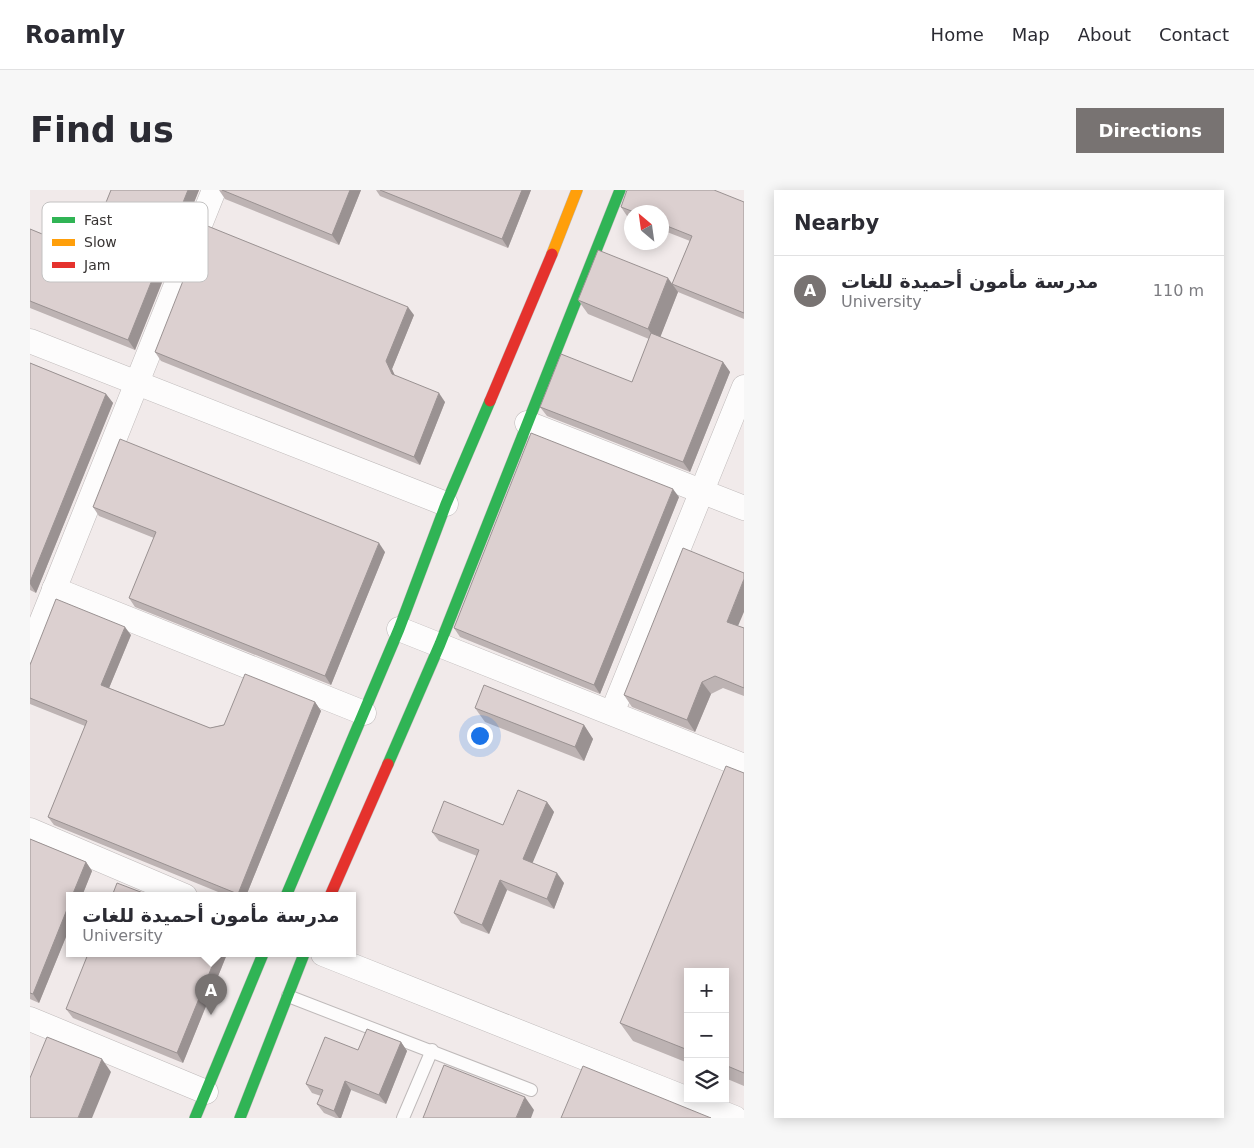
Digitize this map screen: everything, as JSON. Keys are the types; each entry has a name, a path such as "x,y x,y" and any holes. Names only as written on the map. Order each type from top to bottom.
{"street":[{"path":"208,205 214,190"},
{"path":"288,892 364,713 399,628 446,504 536,295 578,190"},
{"path":"332,892 440,644 620,190"},
{"path":"30,650 177,282"},
{"path":"30,341 446,504"},
{"path":"612,713 744,387"},
{"path":"527,423 744,508"},
{"path":"54,589 364,713"},
{"path":"399,628 744,766"},
{"path":"30,830 176,892"},
{"path":"196,1118 261,957"},
{"path":"240,1118 303,957"},
{"path":"331,957 684,1097"},
{"path":"30,1019 206,1092"},
{"path":"698,1103 735,1118"}],"lane":[{"path":"288,996 432,1050 531,1090"},
{"path":"403,1118 432,1050"}],"building":[{"path":"111,190 188,190 183,202 106,202"},
{"path":"222,190 350,190 332,235"},
{"path":"380,190 522,190 502,239"},
{"path":"627,190 714,190 744,202 744,313 672,284 692,236 669,227 669,205 624,205 624,208 621,207"},
{"path":"208,226 408,307 386,361 392,374 439,393 414,457 155,352 183,282 208,282"},
{"path":"30,229 42,234 42,282 151,282 128,340 30,301"},
{"path":"598,250 668,278 648,329 578,300"},
{"path":"651,333 723,362 683,462 540,407 561,354 632,382"},
{"path":"30,363 106,394 30,582"},
{"path":"531,433 673,489 594,685 454,628"},
{"path":"120,439 379,543 325,676 129,598 156,532 93,507"},
{"path":"683,548 744,573 744,579 727,622 744,628 744,688 715,676 702,682 687,720 624,695"},
{"path":"56,599 125,627 101,685 210,728 224,725 245,674 315,702 239,892 233,892 48,817 87,721 30,698 30,665"},
{"path":"484,685 584,725 575,747 475,708"},
{"path":"726,766 744,773 744,1073 729,1067 729,968 684,968 684,1048 620,1023"},
{"path":"518,790 547,802 523,859 557,873 547,899 500,880 482,925 454,913 479,850 432,832 444,801 503,825"},
{"path":"30,839 86,862 74,892 66,892 66,912 33,994 30,993"},
{"path":"117,883 141,892 114,892"},
{"path":"87,957 216,957 177,1053 66,1009"},
{"path":"367,1029 401,1042 379,1095 345,1081 334,1111 317,1104 323,1090 306,1084 325,1037 358,1050"},
{"path":"47,1037 102,1059 78,1118 30,1118 30,1078"},
{"path":"444,1065 525,1097 516,1118 423,1118"},
{"path":"583,1066 711,1118 561,1118"}],"traffic: fast":[{"path":"388,764 440,644 620,190"},
{"path":"288,892 399,629 446,504 490,401"},
{"path":"195,1118 262,957"},
{"path":"240,1118 303,957"}],"traffic: slow":[{"path":"552,254 577,190"}],"traffic: jam":[{"path":"490,401 552,254"},
{"path":"332,892 388,764"}],"place":[{"name":"مدرسة مأمون أحميدة للغات","path":"211,1015"}]}
